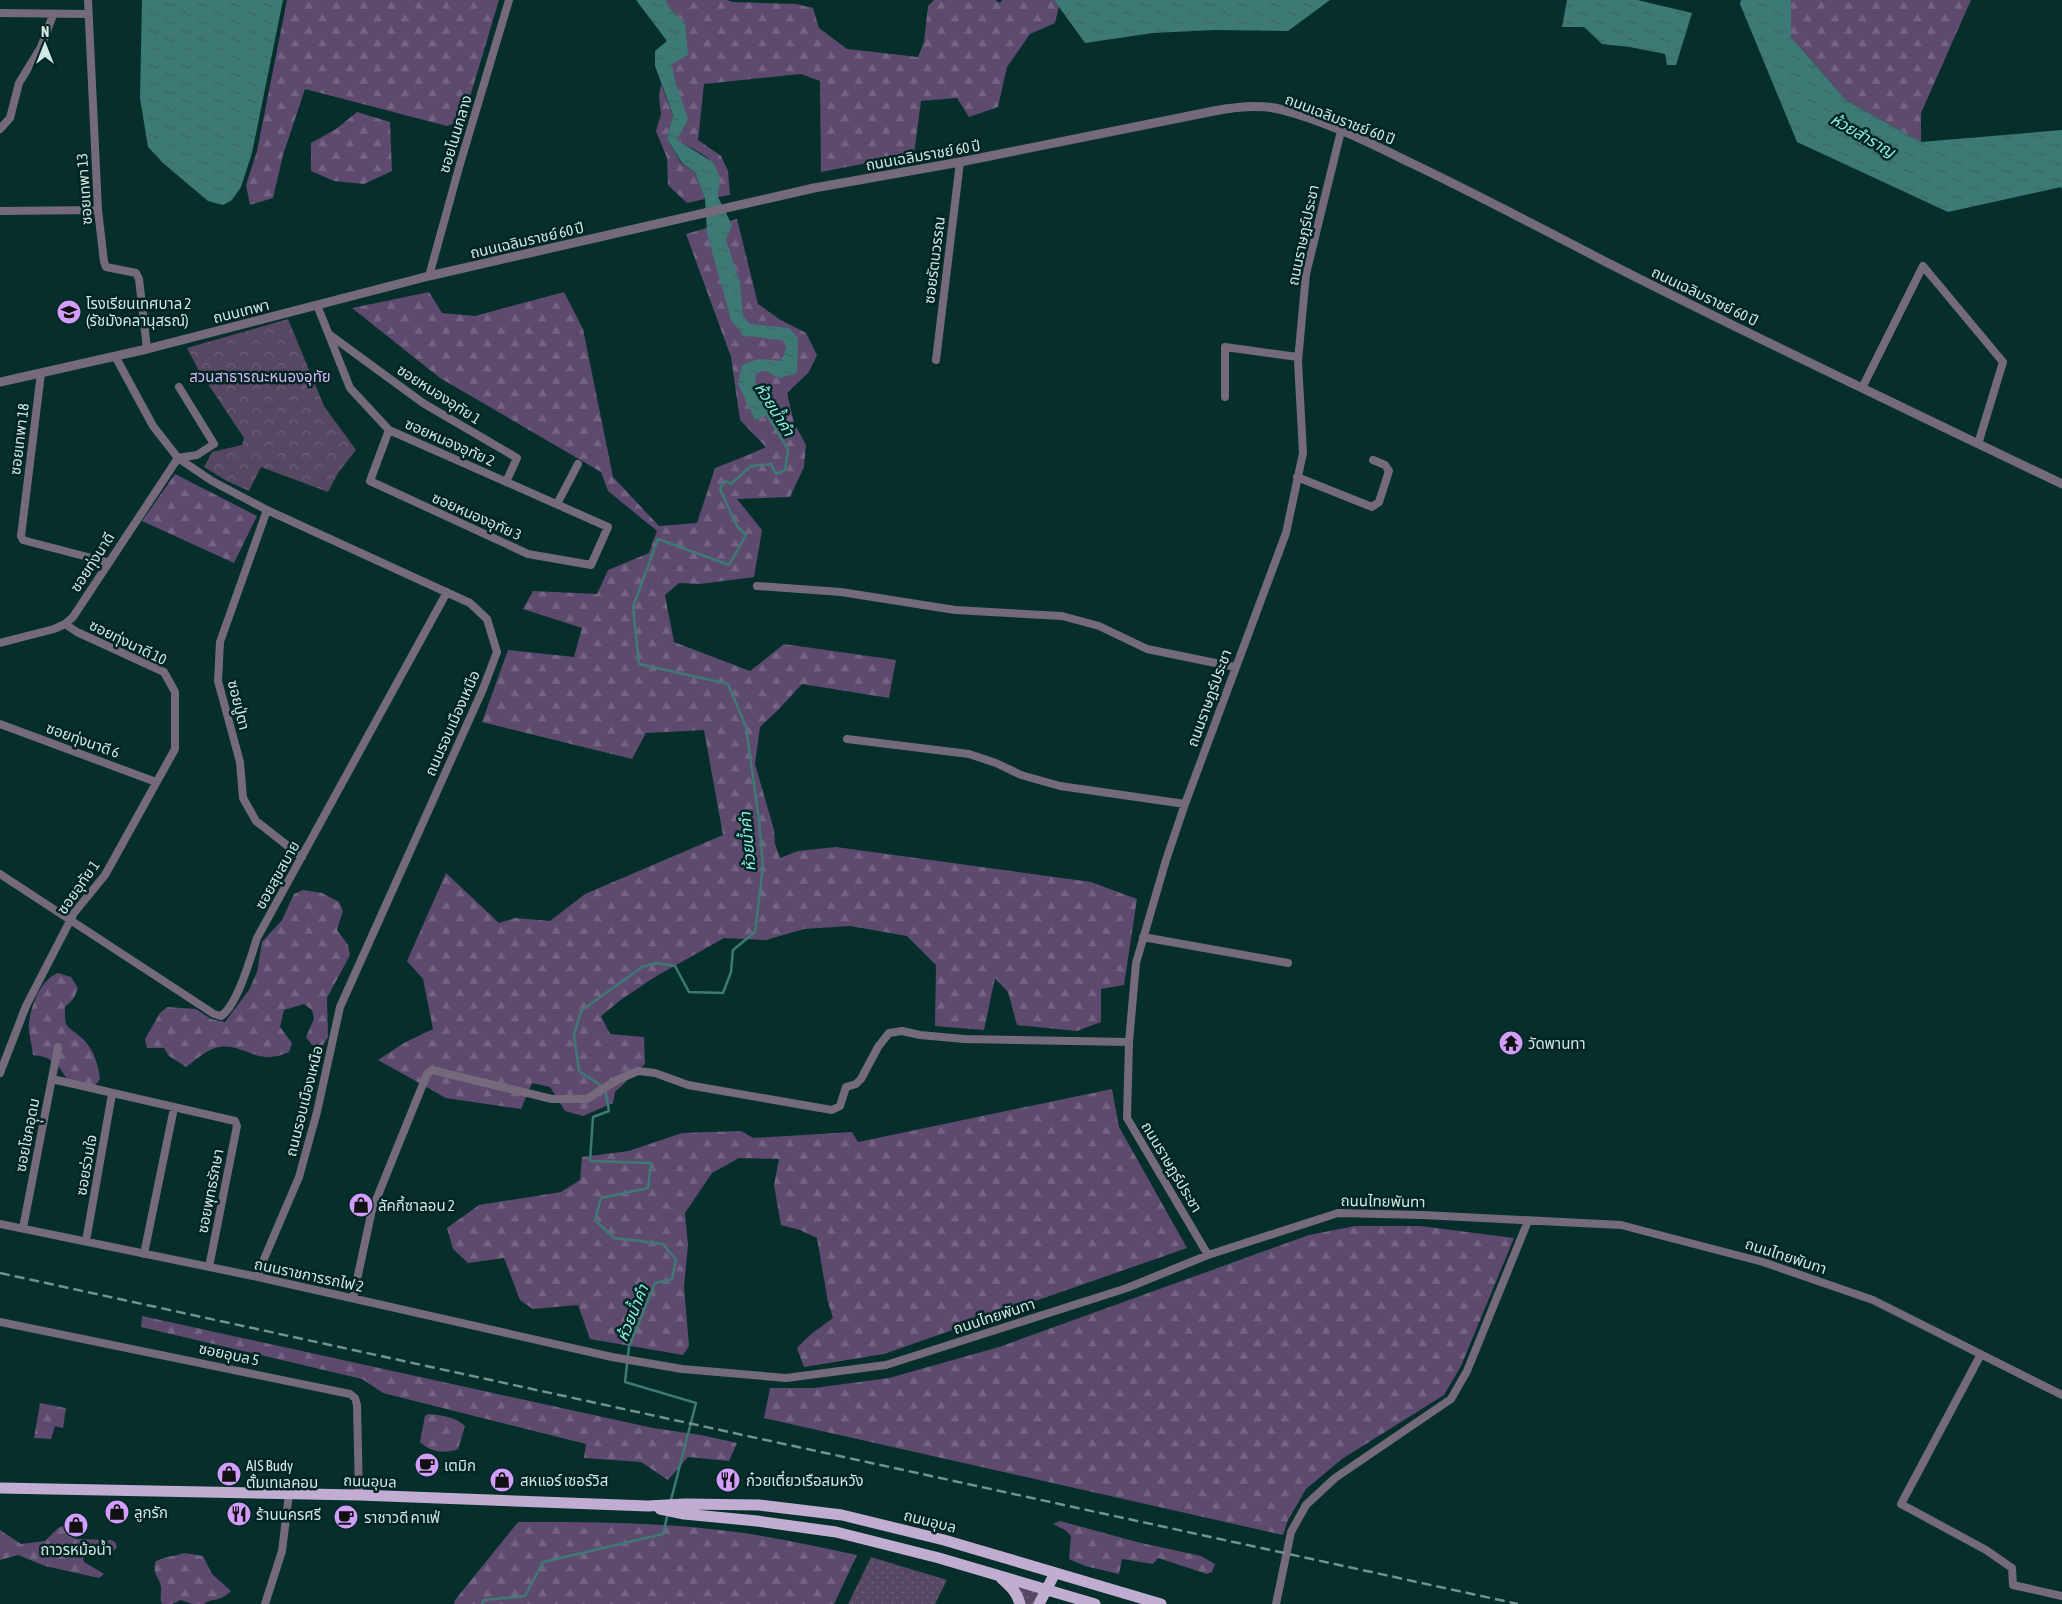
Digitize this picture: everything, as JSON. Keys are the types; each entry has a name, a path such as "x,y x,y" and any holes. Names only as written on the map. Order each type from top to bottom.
{"main road":[{"name":"ถนนอุบล","path":"0,1488 359,1496 648,1506 685,1509 759,1505 842,1515 944,1540 1161,1604"},
{"path":"685,1509 836,1532 939,1558 1047,1590 1074,1601 1095,1604"},
{"path":"1040,1604 1055,1573"},
{"path":"997,1576 1011,1587 1018,1596 1020,1604"},
{"path":"1074,1601 1083,1581"}],"street":[{"name":"ซอยเทพา 13","path":"88,0 87,14 98,210 104,262 106,267 136,273 139,279 147,349"},
{"name":"ซอยโนนกลาง","path":"429,276 509,0"},
{"path":"0,13 87,14"},
{"path":"0,130 10,118 19,83 41,47 53,15"},
{"name":"ถนนเฉลิมราชย์ 60 ปี","path":"429,276 814,188 960,162 1235,107 1276,108 1341,131 1376,146 1481,197 1677,298 2062,484"},
{"name":"ถนนราษฎร์ประชา","path":"1208,1255 1128,1118 1128,1042 1136,963 1185,804 1286,533 1303,453 1298,357 1306,274 1341,131"},
{"name":"ซอยรัตนวรรณ","path":"936,360 960,162"},
{"path":"0,211 98,210"},
{"path":"1862,388 1923,266 2003,362 1978,444"},
{"name":"ถนนเทพา","path":"0,382 147,349 429,276"},
{"name":"ซอยหนองอุทัย 2","path":"317,305 350,388 389,430 608,527"},
{"name":"ซอยหนองอุทัย 1","path":"329,334 423,404 517,458 506,482"},
{"path":"1224,397 1225,348 1298,357"},
{"name":"ถนนรอบเมืองเหนือ","path":"115,356 153,426 178,458 212,481 267,510 470,603 486,619 497,652 483,689 340,1007 317,1112 299,1177 258,1277"},
{"name":"ซอยเทพา 18","path":"41,373 21,536 23,540 108,562"},
{"path":"178,458 198,455 214,444 179,387"},
{"name":"ซอยหนองอุทัย 3","path":"389,430 370,482 528,554 591,565 608,527"},
{"name":"ซอยทุ่งนาดี","path":"65,624 80,607 178,458"},
{"path":"1297,477 1372,507 1379,502 1389,471 1385,465 1372,460"},
{"path":"557,504 578,464"},
{"name":"ซอยปู่ตา","path":"267,510 220,642 218,681 240,762 243,798 256,821 302,857"},
{"path":"757,586 841,592 955,610 1062,616 1099,626 1146,649 1235,667"},
{"name":"ซอยสุขสบาย","path":"71,920 214,1014 221,1016 226,1013 240,987 258,938 447,592"},
{"path":"0,643 54,629 65,624"},
{"name":"ซอยทุ่งนาดี 10","path":"65,624 77,632 164,672 175,692 174,749"},
{"name":"ซอยทุ่งนาดี 6","path":"0,724 156,782"},
{"path":"846,739 969,754 996,763 1020,776 1060,786 1185,804"},
{"name":"ซอยอุทัย 1","path":"0,1073 26,1006 71,920 105,875 174,749"},
{"path":"0,874 71,920"},
{"path":"1143,937 1288,963"},
{"path":"353,1298 372,1210 427,1074 432,1070 552,1099 588,1099 617,1080 638,1072 655,1074 688,1085 832,1110 840,1106 846,1087 856,1084 861,1078 878,1047 889,1033 902,1032 920,1036 964,1040 1128,1042"},
{"name":"ซอยโชคอุุดม","path":"23,1228 58,1047"},
{"path":"52,1080 174,1108 144,1254"},
{"name":"ซอยร่วมใจ","path":"86,1242 112,1094"},
{"name":"ซอยพุทธรักษา","path":"174,1108 234,1121 237,1126 210,1267"},
{"name":"ถนนไทยพันทา","path":"612,1357 682,1369 786,1378 886,1366 1127,1288 1208,1255 1338,1213 1422,1215 1621,1225 1763,1262 1873,1300 1980,1356 2062,1395"},
{"path":"1276,1604 1291,1532 1306,1505 1335,1478 1451,1399 1467,1371 1528,1221"},
{"name":"ถนนราชการรถไฟ 2","path":"0,1224 258,1277 612,1357"},
{"name":"ซอยอุบล 5","path":"0,1322 343,1392 355,1398 357,1405 359,1496"},
{"path":"1980,1356 1901,1504 1986,1550 2012,1568 2013,1585 2062,1596"},
{"path":"265,1604 282,1551 289,1494"}],"green space":[{"path":"287,0 499,0 463,120 447,126 305,89 283,155 273,198 250,205 246,185 257,151"},
{"path":"666,0 727,0 733,2 796,4 813,8 819,28 847,49 918,57 924,42 928,6 934,0 995,0 1000,3 1002,0 1054,0 1059,6 1055,23 1030,34 1007,67 998,107 969,117 957,98 921,101 914,154 821,172 820,81 801,74 704,84 698,140 721,156 728,171 730,195 718,197 719,184 715,166 704,155 677,140 674,77 671,64 685,24 667,5"},
{"path":"1791,0 1971,0 1921,113 1921,142 1846,100 1791,37"},
{"path":"661,84 673,116 667,139 681,163 695,172 705,199 687,203 668,185 667,158 656,131 661,114 659,96"},
{"path":"357,112 390,122 392,171 364,184 334,181 311,171 311,143 336,129"},
{"path":"737,219 758,304 779,319 806,333 817,355 809,372 787,393 794,423 806,445 804,467 790,497 737,499 762,530 754,577 700,584 679,583 665,595 674,642 750,671 784,644 896,660 889,698 802,684 760,727 755,764 780,858 798,851 836,847 1091,882 1137,899 1124,985 1101,989 1101,1022 1077,1031 1017,1025 1008,992 995,978 984,1030 935,1026 936,965 907,936 850,926 804,929 766,940 724,938 655,977 601,1016 610,1034 644,1037 645,1064 615,1092 613,1103 583,1116 565,1111 550,1087 532,1083 521,1109 446,1098 378,1060 404,1043 433,1029 423,979 407,961 446,873 499,923 515,918 550,921 585,894 723,835 704,730 646,733 632,759 482,722 508,650 574,657 582,628 523,609 533,591 597,594 608,570 649,553 657,531 608,491 601,472 440,378 352,308 429,292 442,313 475,316 564,292 583,329 613,477 659,526 697,523 715,468 766,447 740,420 731,357 686,234"},
{"name":"สวนสาธารณะหนองอุทัย","path":"288,319 324,406 356,450 338,473 328,492 261,467 249,491 227,481 204,467 212,452 242,445 244,438 198,369 187,348"},
{"path":"175,474 257,516 234,563 142,521"},
{"path":"303,890 322,893 339,902 343,911 337,930 348,945 350,955 327,998 328,1037 323,1045 312,1045 306,1037 314,1019 312,1010 304,1004 284,1010 280,1027 292,1043 289,1052 278,1056 259,1056 237,1048 220,1047 207,1052 186,1067 169,1056 164,1048 147,1048 145,1039 160,1013 167,1007 196,1009 211,1019 225,1022 249,990 257,972 262,942 282,920 294,894"},
{"path":"58,973 71,977 78,988 74,998 65,1007 65,1020 68,1027 87,1043 95,1057 100,1079 94,1087 67,1079 49,1059 33,1055 29,1027 32,1008 42,987 52,976"},
{"path":"1112,1089 1119,1127 1187,1248 884,1354 804,1367 797,1348 811,1334 833,1318 828,1302 817,1238 800,1230 781,1225 774,1185 779,1159 739,1158 712,1173 685,1213 688,1245 684,1287 689,1346 683,1355 590,1339 578,1305 533,1309 520,1300 504,1258 468,1263 453,1249 447,1228 479,1205 561,1192 580,1180 582,1157 629,1151 682,1133 741,1131 753,1138 852,1132 858,1142"},
{"path":"1355,1226 1420,1226 1514,1238 1461,1366 1444,1395 1342,1459 1306,1489 1288,1520 1283,1535 764,1418 770,1388 814,1388 889,1378 999,1347 1309,1235"},
{"path":"142,1316 653,1428 701,1435 737,1443 729,1461 688,1457 668,1480 641,1462 584,1458 586,1444 383,1393 362,1379 141,1327"},
{"path":"40,1403 66,1408 63,1428 55,1426 51,1439 34,1438"},
{"path":"428,1414 453,1419 465,1426 458,1449 438,1451 428,1448 420,1442 425,1416"},
{"path":"1060,1521 1137,1542 1201,1556 1215,1564 1212,1572 1207,1574 1158,1558 1153,1564 1122,1559 1119,1574 1085,1566 1069,1559 1071,1536 1065,1530 1053,1524"},
{"path":"518,1522 619,1523 694,1527 771,1537 857,1555 834,1604 454,1604 455,1600"},
{"path":"66,1525 72,1537 76,1539 111,1540 115,1542 117,1547 111,1553 88,1551 83,1557 84,1562 104,1574 99,1578 45,1566 18,1555 0,1560 0,1530 21,1544 45,1541 58,1528"},
{"path":"184,1553 203,1556 212,1574 231,1591 220,1599 204,1604 192,1604 181,1600 172,1604 162,1604 161,1587 155,1574 155,1562"},
{"path":"871,1557 947,1580 935,1604 848,1604"},
{"path":"1012,1584 1040,1593 1034,1604 1025,1604"}],"water":[{"path":"142,0 283,0 252,153 241,187 232,200 223,205 208,201 163,163 148,147 140,98"},
{"path":"636,0 666,0 667,5 685,24 688,55 672,64 674,77 688,119 677,140 713,162 720,177 718,197 732,225 726,240 740,282 743,316 750,324 789,328 798,338 797,373 779,378 764,370 756,374 755,382 773,412 755,420 738,384 742,365 758,359 781,361 787,346 782,340 744,336 731,320 707,233 705,199 695,172 682,163 667,139 673,115 655,66 655,51 667,41"},
{"path":"1054,0 1330,0 1288,31 1214,30 1153,33 1085,43"},
{"path":"1567,0 1637,0 1692,13 1676,65 1667,65 1665,54 1602,44 1584,27 1562,27"},
{"name":"ห้วยสำราญ","path":"1741,0 1791,0 1791,37 1846,100 1921,142 2062,130 2062,190 2061,187 1948,212 1797,142 1740,4"}],"waterway":[{"name":"ห้วยน้ำคำ","path":"671,1500 696,1403 625,1382 629,1347 655,1283 672,1279 676,1260 663,1244 614,1238 595,1220 601,1198 648,1188 651,1163 590,1161 593,1117 609,1111 605,1088 579,1071 574,1035 581,1011 642,967 656,963 675,966 689,992 723,993 731,972 733,950 755,932 763,867 759,820 746,727 728,684 639,664 633,607 658,539 729,565 746,535 737,526 720,489 725,481 731,484 751,466 771,464 776,474 785,470 788,449 766,413"},
{"name":"ห้วยน้ำคำ","path":"482,1604 484,1600 525,1596 543,1562 663,1534 668,1513"}],"railway":[{"path":"0,1273 1518,1604"}],"place":[{"name":"โรงเรียนเทศบาล 2 (รัชมังคลานุสรณ์)","path":"69,312"},
{"name":"วัดพานทา","path":"1511,1043"},
{"name":"ลัคกี้ซาลอน 2","path":"361,1205"},
{"name":"เตมิก","path":"427,1465"},
{"name":"AIS Budy ตั้มเทเลคอม","path":"229,1474"},
{"name":"สหแอร์ เซอร์วิส","path":"502,1480"},
{"name":"ก๋วยเตี๋ยวเรือสมหวัง","path":"728,1480"},
{"name":"ลูกรัก","path":"117,1512"},
{"name":"ร้านนครศรี","path":"239,1514"},
{"name":"ราชาวดี คาเฟ่","path":"346,1517"},
{"name":"ถาวรหม้อน้ำ","path":"76,1525"}]}
